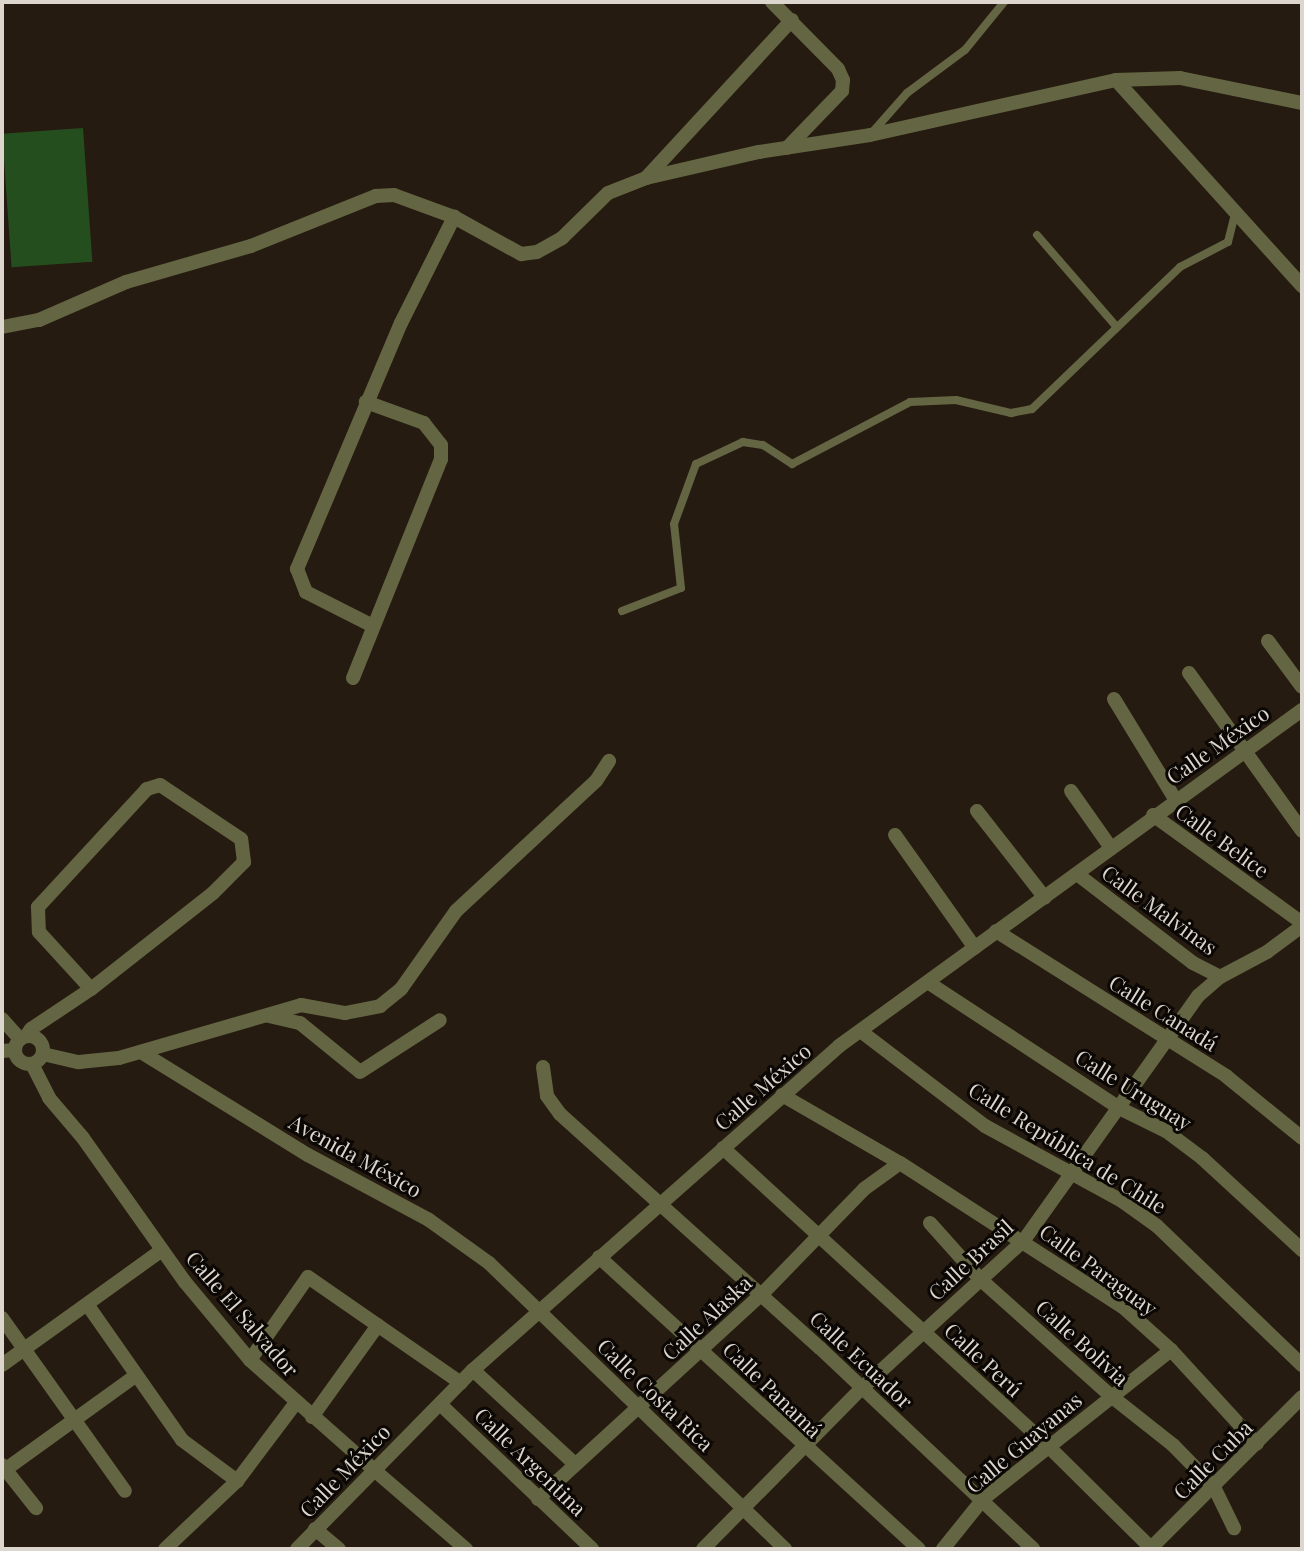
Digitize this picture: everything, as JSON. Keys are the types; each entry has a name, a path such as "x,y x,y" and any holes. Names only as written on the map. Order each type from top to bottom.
{"street":[{"path":"772,2 792,20 843,80 842,91 787,148"},
{"path":"646,178 792,20"},
{"path":"2,327 38,320 126,282 251,246 376,196 394,195 454,218 521,254 537,252 562,238 608,193 646,178 787,148 870,135 1116,80 1180,78 1302,103"},
{"path":"1116,80 1236,208 1302,286"},
{"path":"371,625 306,592 297,569 366,402 454,218"},
{"path":"353,678 371,625 417,522 441,459 441,445 424,423 366,402"},
{"path":"1268,641 1302,687"},
{"path":"1189,673 1302,831"},
{"path":"1114,699 1175,799"},
{"name":"Calle México","path":"297,1549 473,1370 659,1202 839,1046 863,1033 1153,815 1302,710"},
{"path":"2,1019 12,1048 20,1061 38,1059 79,1062 141,1052 301,1005 345,1013 380,1006 401,989 456,911 596,781 609,761"},
{"path":"12,1048 91,989 214,893 244,862 241,839 160,785 147,789 38,907 39,932 91,989"},
{"path":"1071,791 1111,848"},
{"path":"977,811 1045,898"},
{"name":"Calle Belice","path":"1153,815 1302,925"},
{"path":"895,835 975,948"},
{"name":"Calle Malvinas","path":"1077,874 1193,963 1220,977"},
{"name":"Calle Brasil","path":"703,1549 861,1389 1024,1240 1072,1177 1198,996 1220,977 1267,952 1302,925"},
{"name":"Calle Canadá","path":"996,932 1226,1076 1302,1138"},
{"name":"Calle Uruguay","path":"929,982 1119,1108 1166,1131 1202,1158 1302,1250"},
{"path":"266,1016 300,1023 360,1072 440,1020"},
{"name":"Calle República de Chile","path":"863,1033 985,1126 1072,1177 1122,1201 1157,1226 1302,1365"},
{"path":"12,1048 39,1040 38,1059"},
{"name":"Avenida México","path":"141,1052 307,1155 429,1220 489,1263 538,1311"},
{"name":"Calle El Salvador","path":"38,1059 49,1098 83,1138 162,1250 250,1360 295,1404 466,1549"},
{"name":"Calle Ecuador","path":"543,1067 551,1104 762,1294 861,1389 983,1499 1033,1549"},
{"name":"Calle Paraguay","path":"782,1095 901,1163 1024,1240 1123,1307 1171,1350 1257,1444"},
{"name":"Calle Perú","path":"723,1148 1049,1447 1151,1549"},
{"name":"Calle Alaska","path":"538,1499 762,1294 864,1189 901,1163"},
{"name":"Calle Bolivia","path":"930,1223 980,1279 1111,1396 1173,1444 1213,1487 1234,1528"},
{"path":"2,1365 89,1307 162,1250"},
{"name":"Calle Panamá","path":"599,1256 803,1447 919,1549"},
{"path":"250,1360 308,1277 461,1383"},
{"path":"89,1307 182,1440 237,1481"},
{"name":"Calle Costa Rica","path":"538,1311 785,1549"},
{"path":"2,1318 71,1419 125,1491"},
{"path":"312,1417 378,1325"},
{"name":"Calle Guayanas","path":"943,1549 983,1499 1171,1350"},
{"path":"473,1370 575,1464"},
{"path":"36,1508 3,1469 135,1376"},
{"name":"Calle Cuba","path":"1151,1549 1302,1397"},
{"path":"164,1549 237,1481 295,1404"},
{"name":"Calle Argentina","path":"440,1404 592,1549"},
{"path":"315,1529 339,1549"}],"lane":[{"path":"870,135 907,93 965,50 1004,2"},
{"path":"622,611 681,588 674,524 696,464 743,442 763,445 792,464 910,402 929,399 1021,413 1032,409 1115,325 1180,267 1228,242 1236,208"},
{"path":"1037,235 1115,325"}],"green space":[{"path":"83,128 92,262 12,267 2,134"}]}
